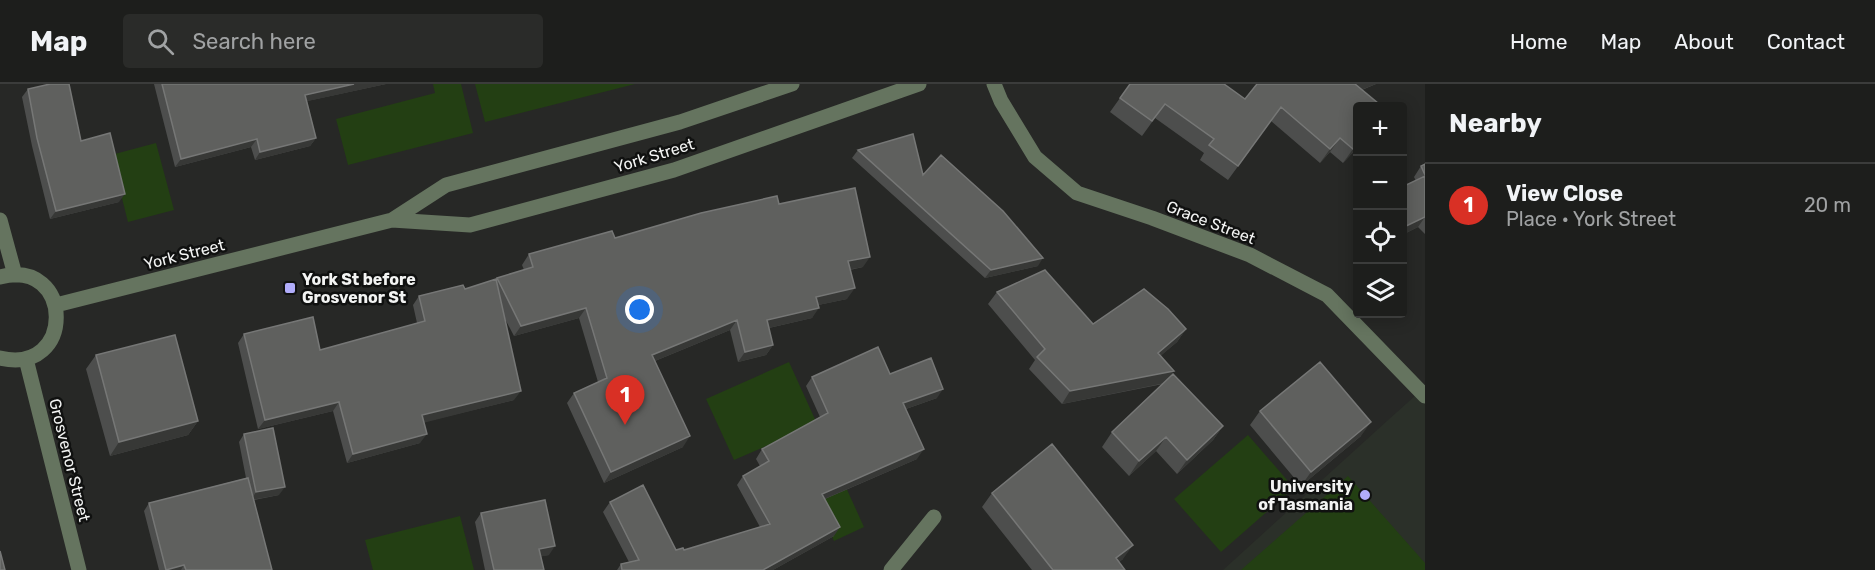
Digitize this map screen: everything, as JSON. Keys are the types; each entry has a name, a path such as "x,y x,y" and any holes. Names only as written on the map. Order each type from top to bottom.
{"street":[{"name":"York Street","path":"392,220 446,185 680,122 792,84"},
{"name":"York Street","path":"56,305 392,220 470,225 674,170 919,84"},
{"name":"Grace Street","path":"994,84 1001,101 1035,157 1077,193 1250,255 1327,296 1425,396"},
{"path":"0,220 8,276 29,277 40,283 50,292 56,305 58,318 55,332 38,354 12,361 0,358"},
{"name":"Grosvenor Street","path":"26,359 79,570"},
{"path":"891,570 934,517"}],"shaded area":[{"name":"University of Tasmania","path":"1425,387 1425,570 1223,570 1387,421"}],"green space":[{"path":"433,84 461,84 473,133 348,165 336,119 435,93"},
{"path":"475,84 635,84 485,122"},
{"path":"156,143 174,210 128,222 111,155"},
{"path":"789,362 864,527 834,541 787,437 734,460 706,399"},
{"path":"1248,435 1294,488 1221,552 1174,499"},
{"path":"1348,476 1425,563 1425,570 1241,570"},
{"path":"460,516 474,570 373,570 365,540"}],"building":[{"path":"50,84 69,84 81,141 110,133 125,194 56,211 37,138 28,89"},
{"path":"162,84 354,84 305,95 316,138 260,152 257,139 181,159"},
{"path":"1130,84 1224,84 1245,99 1257,84 1355,84 1377,102 1353,102 1353,149 1340,138 1330,149 1281,107 1238,166 1209,145 1214,139 1165,104 1152,121 1120,98"},
{"path":"913,134 923,175 941,155 1003,211 1043,258 991,270 858,150"},
{"path":"1425,176 1425,217 1407,226 1407,210 1407,185"},
{"path":"855,188 870,257 848,261 855,288 816,297 819,308 767,320 773,345 745,352 737,320 652,355 690,436 611,472 574,393 607,378 586,308 521,326 497,278 533,267 529,254 612,231 615,238 701,213 777,196 779,204"},
{"path":"1045,270 1093,324 1144,289 1168,309 1186,329 1158,353 1174,371 1070,391 1037,357 1045,349 997,292"},
{"path":"496,279 521,391 422,415 427,434 353,454 339,402 265,420 244,334 313,317 320,350 425,321 419,296 463,285 465,289"},
{"path":"175,335 198,421 119,442 96,355"},
{"path":"878,347 890,374 931,358 943,389 903,403 924,449 822,494 840,527 763,570 622,570 621,564 639,560 610,502 643,485 676,550 683,548 684,550 770,524 743,476 769,461 762,449 828,413 812,377"},
{"path":"1320,362 1371,422 1311,472 1260,411"},
{"path":"1173,374 1223,426 1187,460 1166,437 1139,461 1112,432"},
{"path":"273,428 285,487 256,492 244,434"},
{"path":"1052,444 1133,545 1116,558 1125,570 1053,570 992,493"},
{"path":"248,478 272,570 186,570 184,565 166,570 149,503"},
{"path":"545,500 555,546 539,549 544,570 494,570 481,513"},
{"path":"0,551 5,570 0,570"}],"place":[{"name":"York St before Grosvenor St","path":"290,288"},
{"name":"View Close","path":"625,425"},
{"name":"University of Tasmania","path":"1365,495"}]}
